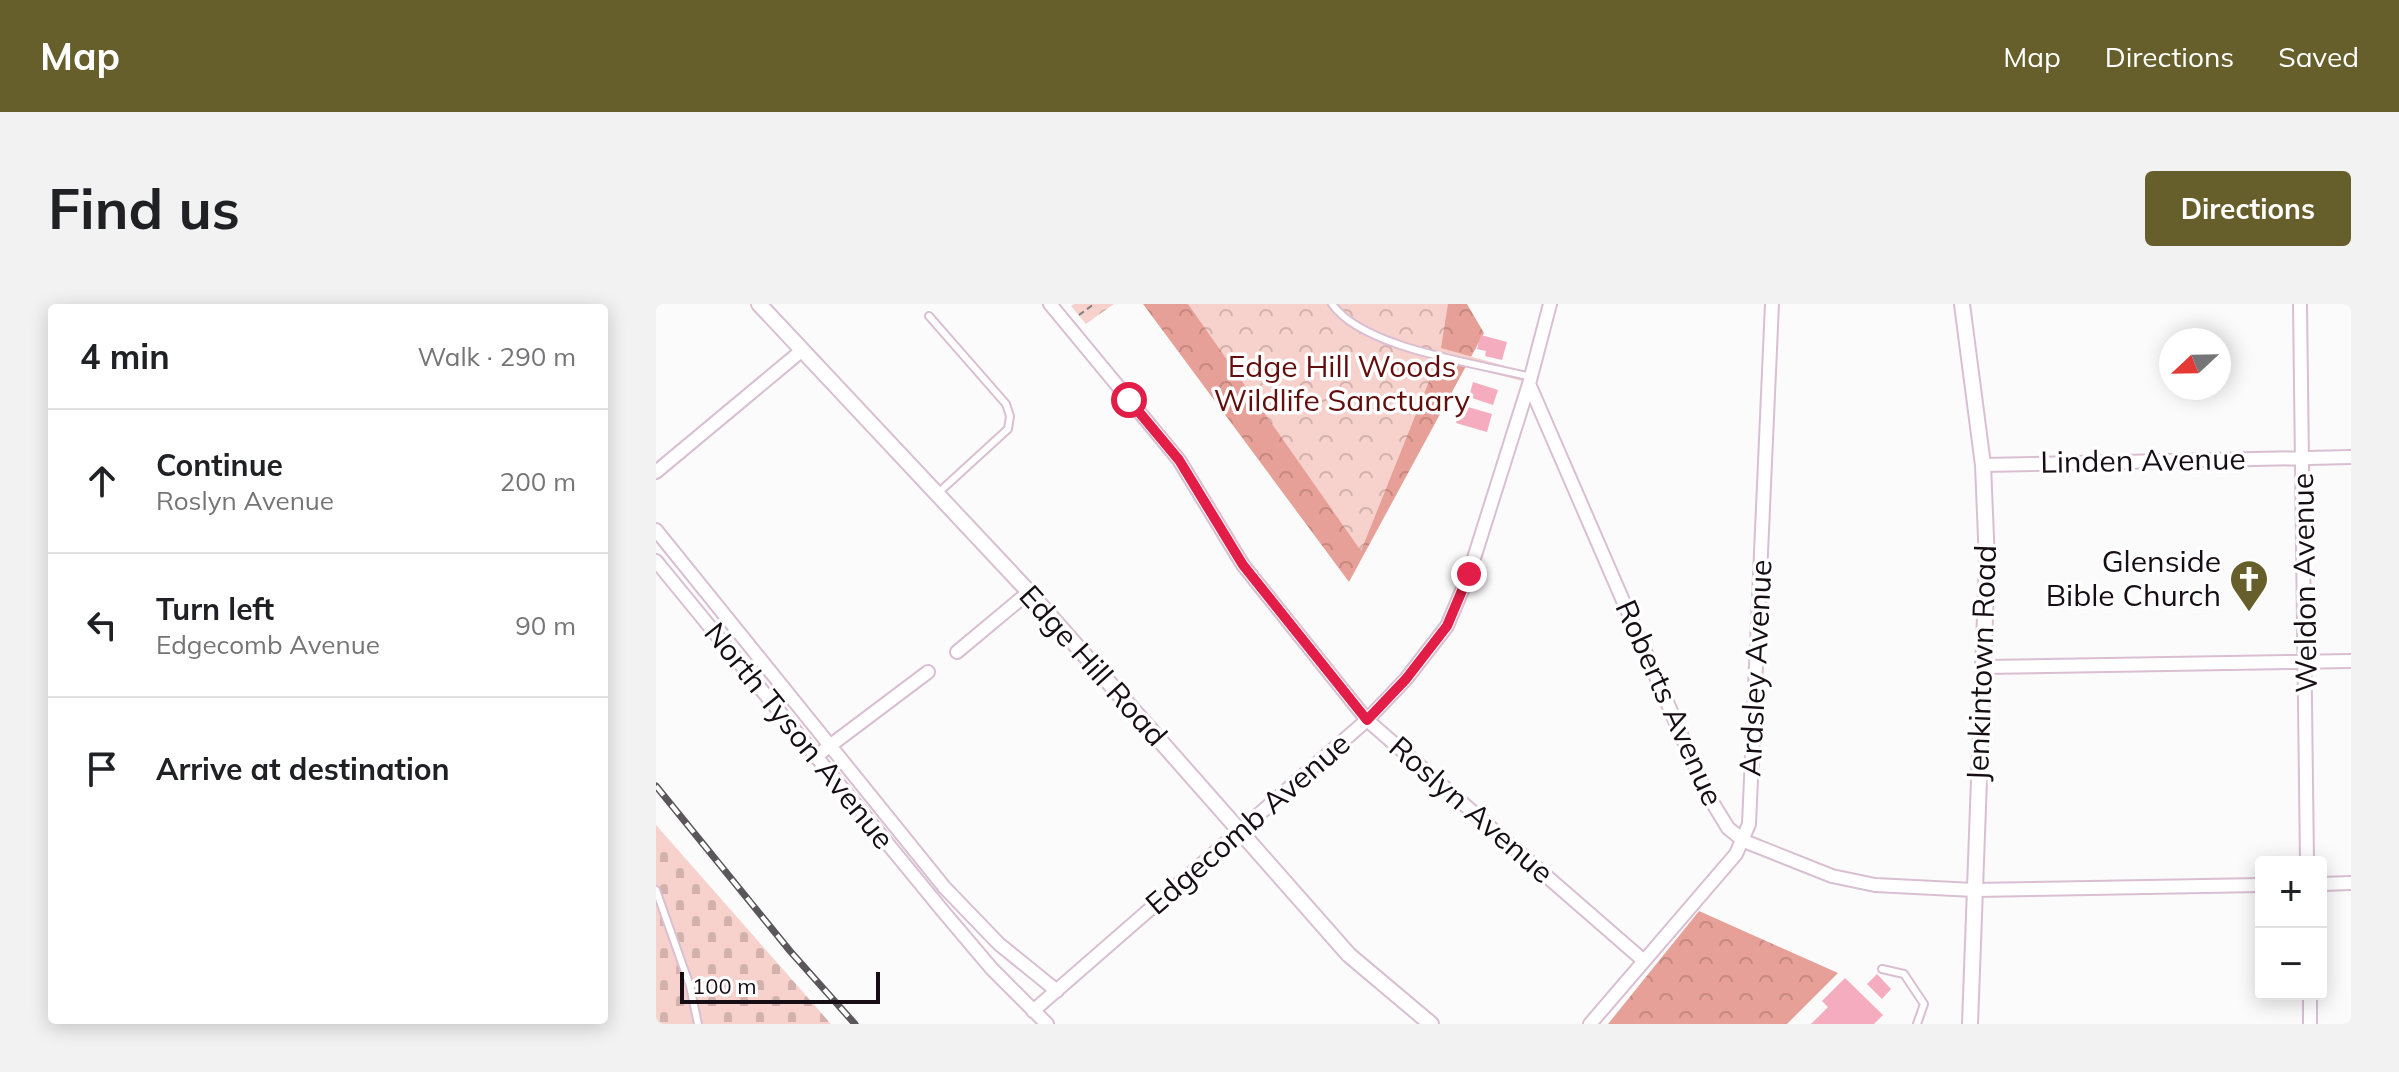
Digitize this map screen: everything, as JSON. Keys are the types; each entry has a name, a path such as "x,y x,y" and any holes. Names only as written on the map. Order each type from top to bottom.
{"street":[{"name":"Edge Hill Road","path":"759,304 800,352 938,493 1029,592 1238,833 1349,955 1431,1024"},
{"name":"Roslyn Avenue","path":"1050,304 1179,460 1243,565 1367,720 1644,961"},
{"name":"Edgecomb Avenue","path":"1033,1011 1367,720 1406,679 1447,626 1469,574 1530,381 1550,304"},
{"name":"Ardsley Avenue","path":"1744,841 1749,824 1772,304"},
{"name":"Jenkintown Road","path":"1962,304 1983,465 1987,562 1970,1024"},
{"name":"Weldon Avenue","path":"2300,304 2307,662 2307,856"},
{"path":"656,472 800,352"},
{"name":"Roberts Avenue","path":"1530,381 1706,792 1728,828 1744,841 1832,876 1875,885 1974,890 2255,885"},
{"name":"Linden Avenue","path":"1983,465 2351,457"},
{"name":"North Tyson Avenue","path":"656,530 929,867 999,944 1057,991"},
{"name":"North Tyson Avenue","path":"656,561 942,910 1047,1024"},
{"path":"957,652 1029,592"},
{"path":"1985,667 2351,661"},
{"path":"815,757 928,672"},
{"path":"1590,1024 1744,841"},
{"name":"North Tyson Avenue","path":"929,867 942,910"},
{"path":"2327,884 2351,883"},
{"path":"2310,1000 2310,1024"}],"lane":[{"path":"1332,304 1342,318 1373,337 1530,381"},
{"path":"929,316 1006,404 1010,416 1008,429 938,493"},
{"path":"656,890 690,986 698,1024"},
{"path":"1882,969 1904,974 1924,1004 1917,1024"}],"path":[{"path":"1076,317 1094,304"}],"green space":[{"path":"1114,304 1086,324 1071,306"},
{"name":"Edge Hill Woods Wildlife Sanctuary","path":"1143,304 1467,304 1484,333 1349,582"},
{"name":"Edge Hill Woods Wildlife Sanctuary","path":"1188,304 1448,304 1441,348 1526,372 1522,381 1438,359 1361,551"},
{"path":"656,825 831,1024 656,1024"},
{"path":"1699,911 1838,973 1787,1024 1608,1024"}],"building":[{"path":"1481,335 1507,342 1502,360 1485,356 1486,351 1477,349"},
{"path":"1473,382 1498,390 1493,405 1469,397"},
{"path":"1461,405 1492,414 1487,432 1456,423"},
{"path":"1877,974 1891,989 1882,999 1867,984"},
{"path":"1845,978 1883,1015 1874,1024 1811,1024 1828,1007 1822,1001"}],"railway":[{"path":"656,786 790,951 855,1024"}],"place":[{"name":"Glenside Bible Church","path":"2249,613"}],"route":[{"path":"1129,400 1179,460 1243,565 1367,720 1406,679 1447,626 1469,574"}]}
